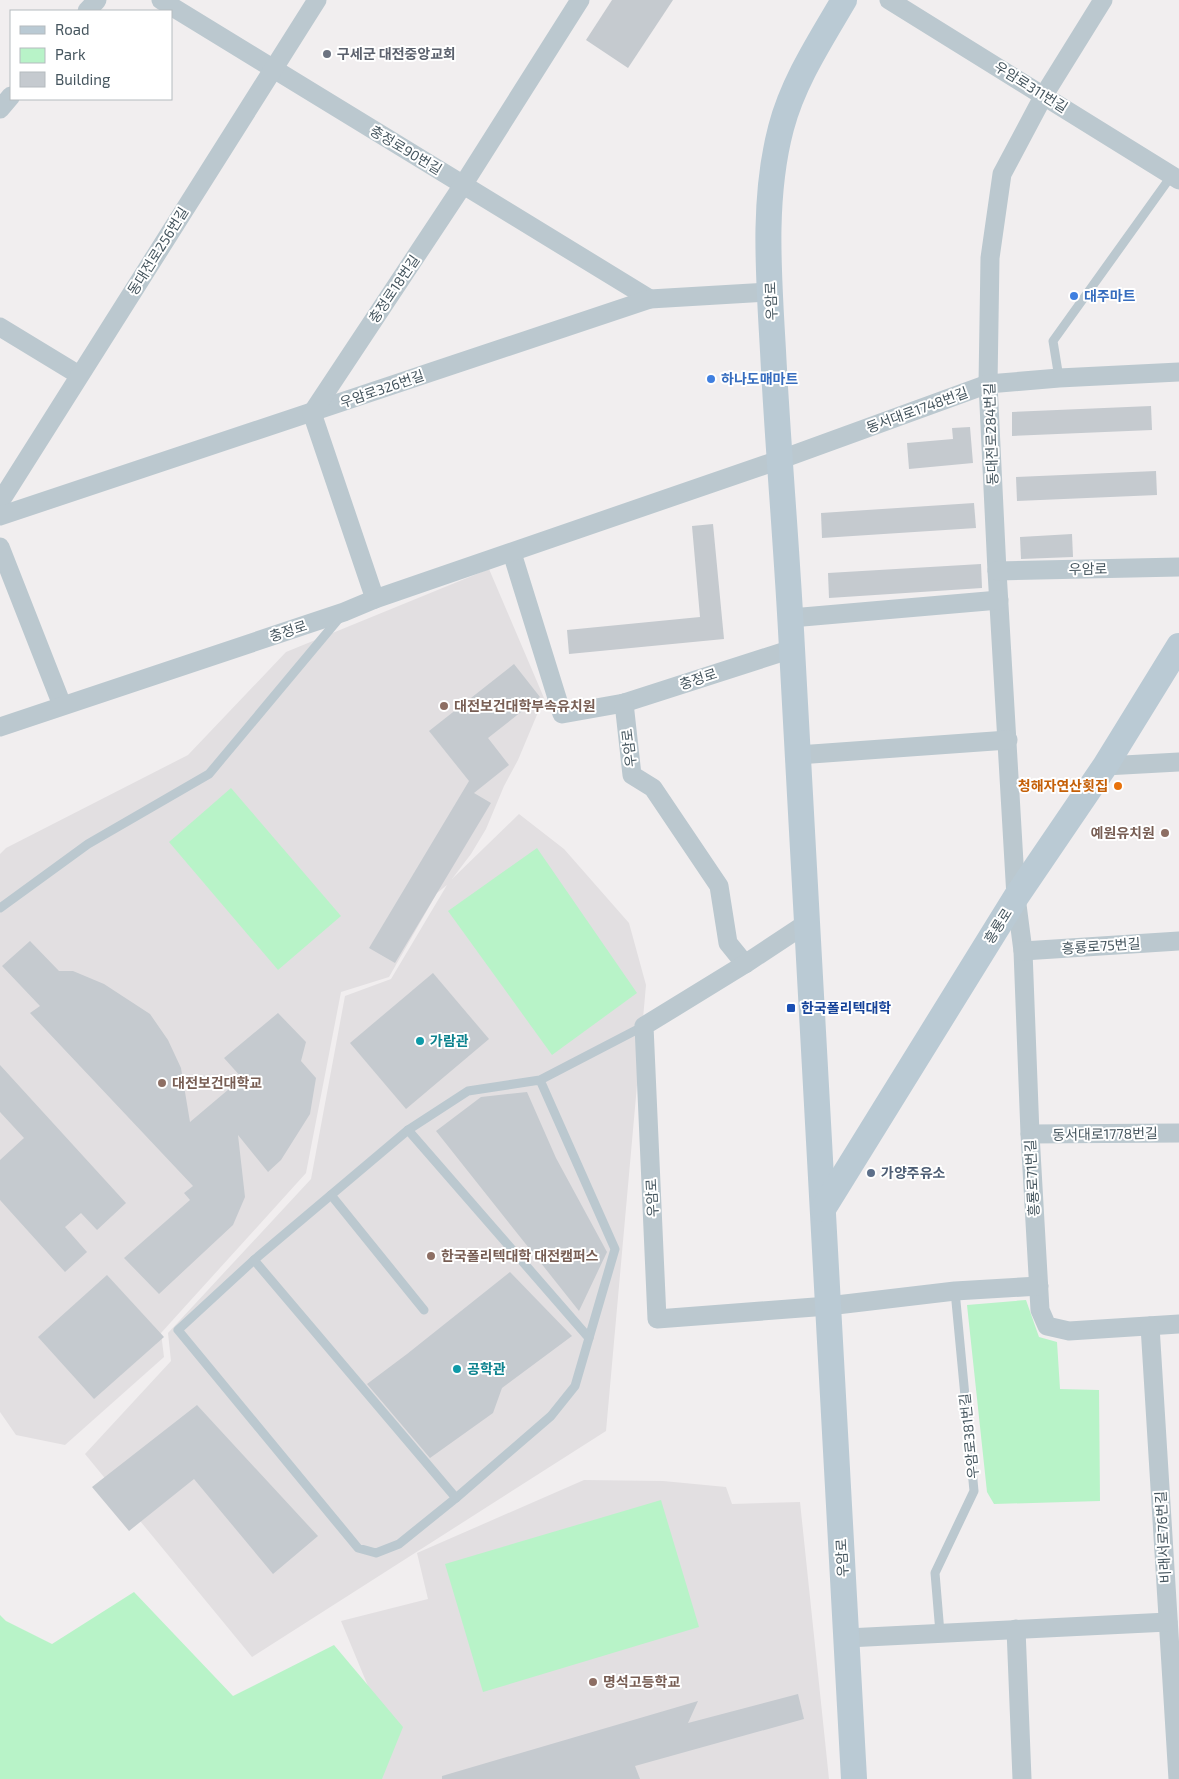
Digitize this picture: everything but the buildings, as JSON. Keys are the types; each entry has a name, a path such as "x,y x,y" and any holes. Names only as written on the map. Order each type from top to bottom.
{"main road":[{"name":"우암로","path":"844,0 799,77 781,128 772,179 769,236 779,460 791,618 854,1779"},
{"name":"흥룡로","path":"823,1209 1016,897 1105,766 1179,646"}],"street":[{"path":"88,10 97,0"},
{"name":"충정로90번길","path":"161,0 650,299"},
{"name":"동대전로256번길","path":"0,502 317,0"},
{"name":"충정로18번길","path":"312,412 463,185 580,0"},
{"name":"우암로311번길","path":"889,0 1176,178"},
{"name":"동대전로284번길","path":"1016,897 988,384 990,258 1002,174 1044,95 1103,0"},
{"path":"0,109 10,97"},
{"name":"우암로326번길","path":"0,516 650,299 770,292"},
{"path":"0,326 79,376"},
{"name":"동서대로1748번길","path":"779,460 988,384 1059,378 1179,372"},
{"path":"312,412 375,599"},
{"name":"충정로","path":"0,727 344,612 375,599 779,460"},
{"path":"0,548 62,705"},
{"name":"충정로","path":"512,552 562,714 624,703 792,649"},
{"name":"우암로","path":"997,571 1179,567"},
{"path":"791,618 999,600"},
{"name":"우암로","path":"624,703 632,776 653,788 720,886 728,943 746,964"},
{"path":"798,755 1008,740"},
{"path":"1105,766 1179,762"},
{"name":"흥룡로71번길","path":"1016,897 1023,951 1030,1134 1040,1310 1047,1326 1069,1331 1179,1324"},
{"path":"644,1026 746,964 807,923"},
{"name":"흥룡로75번길","path":"1023,951 1179,941"},
{"name":"우암로","path":"644,1026 657,1319 828,1306 955,1291 1038,1286"},
{"name":"동서대로1778번길","path":"1030,1134 1179,1133"},
{"name":"비래서로76번길","path":"1150,1326 1171,1523 1168,1622 1178,1779"},
{"path":"846,1638 1168,1622"},
{"path":"1016,1629 1022,1779"}],"lane":[{"name":"우암로311번길","path":"1059,378 1053,341 1176,178"},
{"path":"0,908 88,844 209,774 344,612"},
{"path":"540,1080 616,1249 575,1386 551,1416 456,1498 399,1544 376,1553 358,1548 178,1330 254,1260 408,1130 468,1091 540,1080 644,1026"},
{"path":"408,1130 589,1338"},
{"path":"331,1195 424,1310"},
{"path":"254,1260 456,1498"},
{"name":"우암로381번길","path":"940,1633 934,1573 974,1490 955,1291"}],"shaded area":[{"path":"489,569 544,698 486,829 471,854 452,879 519,814 564,849 629,923 646,985 606,1431 252,1657 85,1454 171,1361 168,1333 311,1179 345,996 391,979 447,885 437,893 389,977 341,992 306,1173 161,1333 164,1357 65,1445 16,1435 0,1412 0,854 6,848 188,755 286,652"},
{"name":"명석고등학교","path":"584,1480 663,1481 726,1487 732,1504 800,1502 829,1779 377,1779 392,1744 341,1621 428,1599 417,1553"}],"green space":[{"path":"231,788 341,916 278,970 169,842"},
{"path":"537,848 637,993 552,1055 448,911"},
{"path":"1026,1300 1039,1337 1057,1342 1060,1389 1099,1390 1100,1501 994,1504 987,1492 967,1305"},
{"path":"661,1500 699,1627 483,1692 445,1564"},
{"path":"134,1592 233,1696 334,1645 403,1727 382,1779 0,1779 0,1615 6,1621 52,1644"}],"place":[{"name":"구세군 대전중앙교회","path":"327,54"},
{"name":"대주마트","path":"1074,296"},
{"name":"하나도매마트","path":"711,379"},
{"name":"대전보건대학부속유치원","path":"444,706"},
{"name":"청해자연산횟집","path":"1118,786"},
{"name":"예원유치원","path":"1165,833"},
{"name":"한국폴리텍대학","path":"791,1008"},
{"name":"가람관","path":"420,1041"},
{"name":"대전보건대학교","path":"162,1083"},
{"name":"가양주유소","path":"871,1173"},
{"name":"한국폴리텍대학 대전캠퍼스","path":"431,1256"},
{"name":"공학관","path":"457,1369"},
{"name":"명석고등학교","path":"593,1682"}]}
